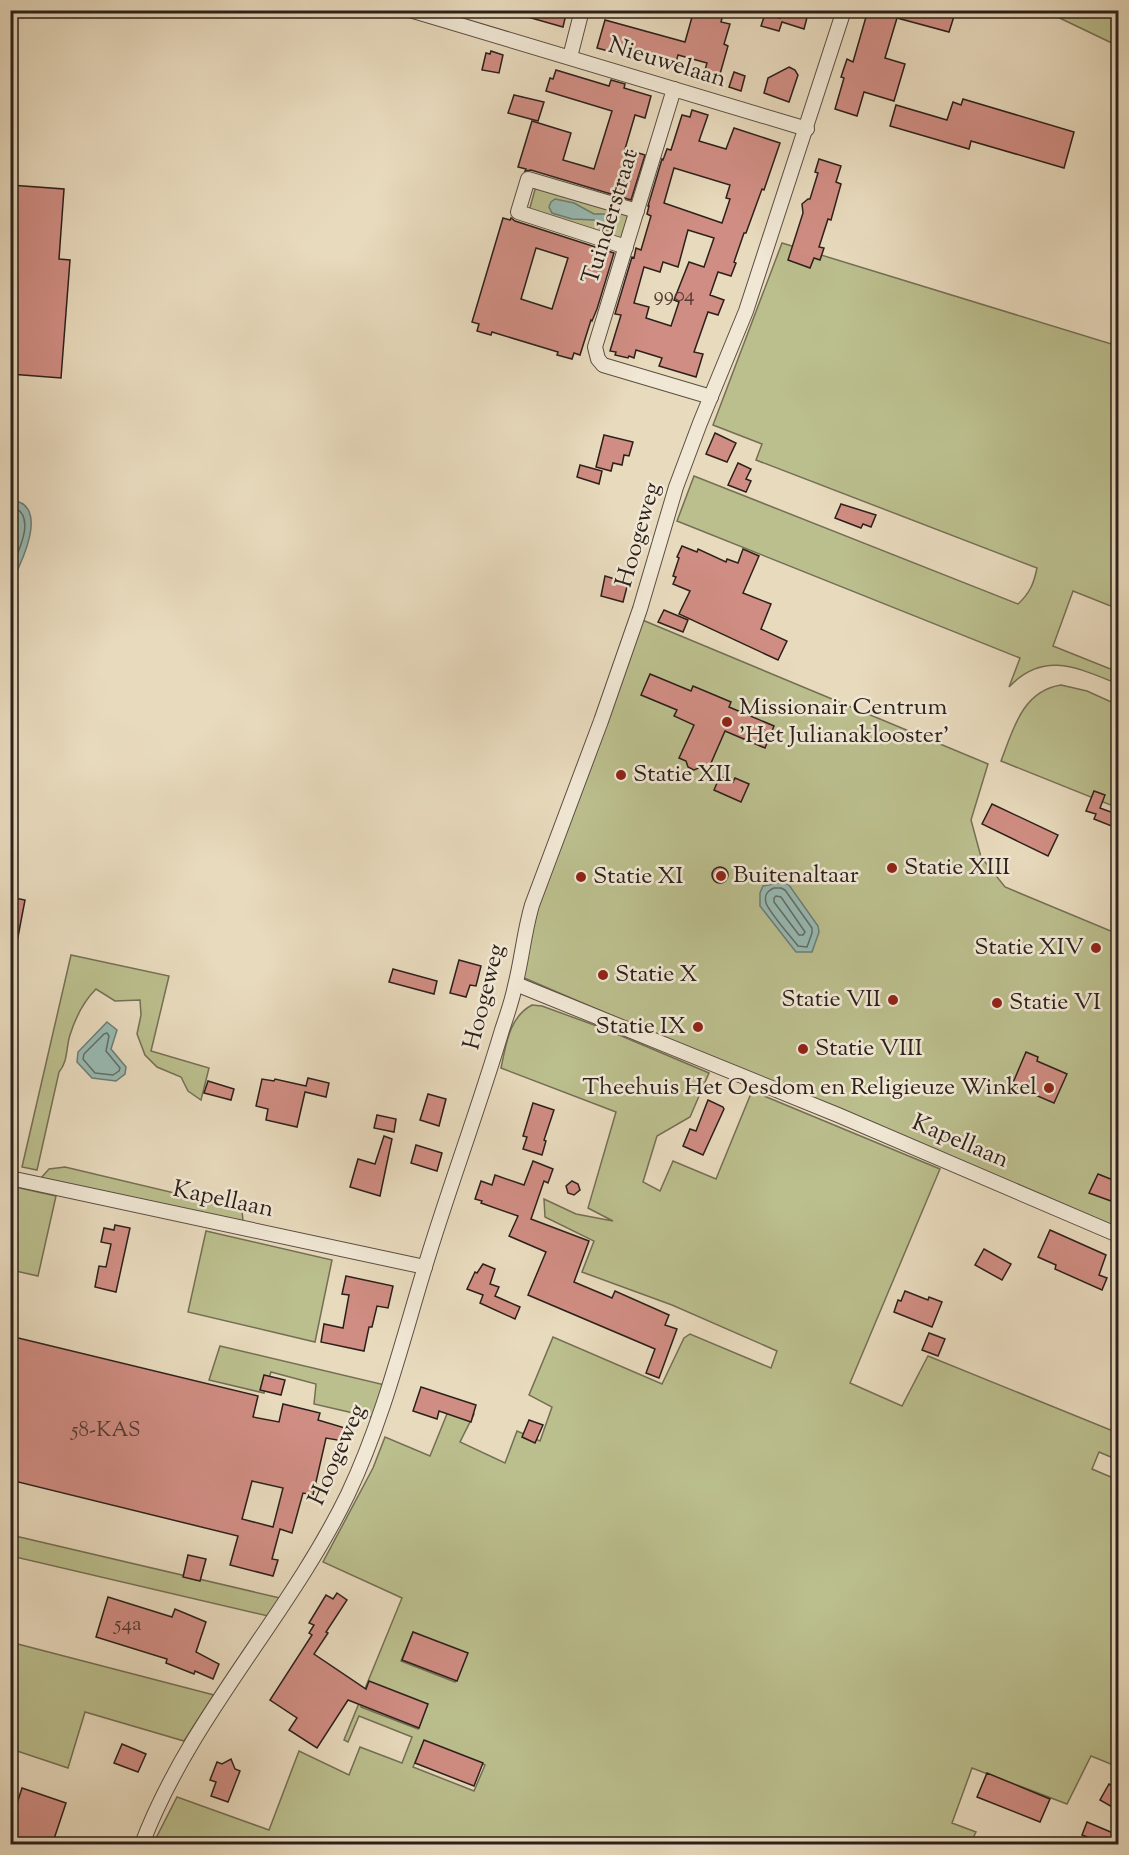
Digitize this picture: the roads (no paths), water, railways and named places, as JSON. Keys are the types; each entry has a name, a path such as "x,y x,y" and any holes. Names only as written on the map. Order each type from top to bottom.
{"street":[{"name":"Nieuwelaan","path":"410,10 807,129"},
{"path":"570,57 582,10"},
{"name":"Hoogeweg","path":"142,1845 177,1768 303,1574 346,1497 370,1446 386,1401 425,1267 502,1031 516,984 524,933 532,905 621,665 676,487 746,311 844,10"},
{"name":"Tuinderstraat","path":"674,89 595,347 598,359 603,365 711,397"},
{"path":"626,246 518,212 522,197 528,179 637,211"},
{"name":"Kapellaan","path":"516,984 838,1115 1119,1235"},
{"name":"Kapellaan","path":"10,1178 425,1267"}],"water":[{"path":"555,199 574,203 594,214 604,214 610,222 608,230 594,220 572,219 552,213 549,207"},
{"path":"11,500 23,504 29,512 31,523 26,549 11,583"},
{"path":"783,882 789,885 818,926 819,932 812,952 796,952 760,906 760,893 763,886"},
{"path":"107,1022 117,1030 111,1049 126,1067 125,1074 116,1081 92,1078 77,1062 78,1052"}],"place":[{"name":"Missionair Centrum 'Het Julianaklooster'","path":"727,722"},
{"name":"Statie XII","path":"621,775"},
{"name":"Statie XIII","path":"892,868"},
{"name":"Buitenaltaar","path":"721,876"},
{"name":"Statie XI","path":"581,877"},
{"name":"Statie XIV","path":"1096,948"},
{"name":"Statie X","path":"603,975"},
{"name":"Statie VII","path":"893,1000"},
{"name":"Statie VI","path":"997,1003"},
{"name":"Statie IX","path":"698,1027"},
{"name":"Statie VIII","path":"803,1049"},
{"name":"Theehuis Het Oesdom en Religieuze Winkel","path":"1049,1088"}]}
